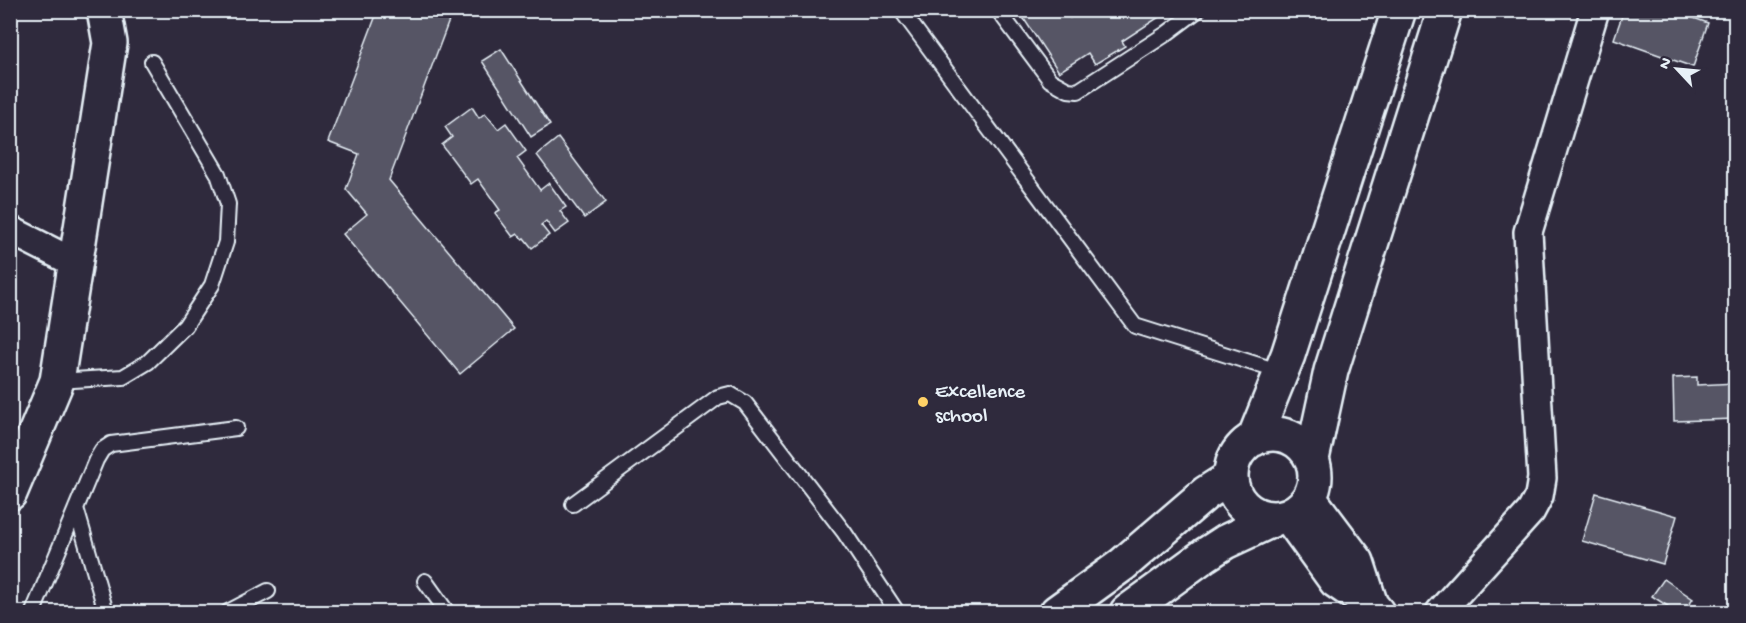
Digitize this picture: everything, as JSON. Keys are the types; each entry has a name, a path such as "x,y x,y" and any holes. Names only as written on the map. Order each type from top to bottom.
{"main road":[{"path":"10,493 57,381 110,43 104,10"},
{"path":"1254,439 1281,372 1399,10"},
{"path":"1312,459 1330,371 1445,10"},
{"path":"1127,612 1204,555 1225,542 1290,511 1314,486 1315,472 1312,459 1304,448 1293,439 1280,435 1267,435 1244,445 1232,465 1232,490 1239,502 1248,511 1260,517 1290,511 1357,562 1374,609"},
{"path":"1057,612 1122,565 1206,493 1231,477"}],"street":[{"path":"1440,612 1531,511 1539,496 1542,478 1528,232 1595,10"},
{"path":"10,230 75,263"}],"lane":[{"path":"900,10 1135,326 1281,372"},
{"path":"998,10 1050,80 1068,90 1078,91 1166,34 1198,10"},
{"path":"57,381 123,377 148,362 191,318 212,285 226,242 228,204 218,174 152,62"},
{"path":"573,504 718,397 730,394 745,403 766,430 844,532 897,612"},
{"path":"33,612 102,450 111,444 236,428"},
{"path":"76,508 105,612"},
{"path":"425,581 447,612"},
{"path":"228,612 268,591"}],"building":[{"path":"378,10 453,10 389,180 514,329 460,374 343,234 367,214 346,189 359,154 328,142"},
{"path":"1018,10 1065,10 1070,18 1082,10 1170,10 1122,41 1125,46 1095,64 1088,53 1059,72"},
{"path":"1624,10 1671,10 1708,23 1693,67 1614,39"},
{"path":"501,49 550,125 531,137 482,61"},
{"path":"472,107 479,118 485,113 498,129 506,123 526,151 517,158 540,190 549,183 566,207 560,211 569,223 555,233 546,221 541,225 549,235 532,248 518,234 513,237 495,213 500,210 478,179 471,184 442,145 452,137 445,127"},
{"path":"558,138 606,202 584,218 537,155"},
{"path":"1697,377 1697,385 1736,383 1736,419 1674,421 1673,378"},
{"path":"1596,493 1677,516 1663,564 1582,541"},
{"path":"1664,579 1693,599 1689,605 1700,612 1665,612 1669,607 1652,596"}],"place":[{"name":"Excellence school","path":"923,402"}]}
